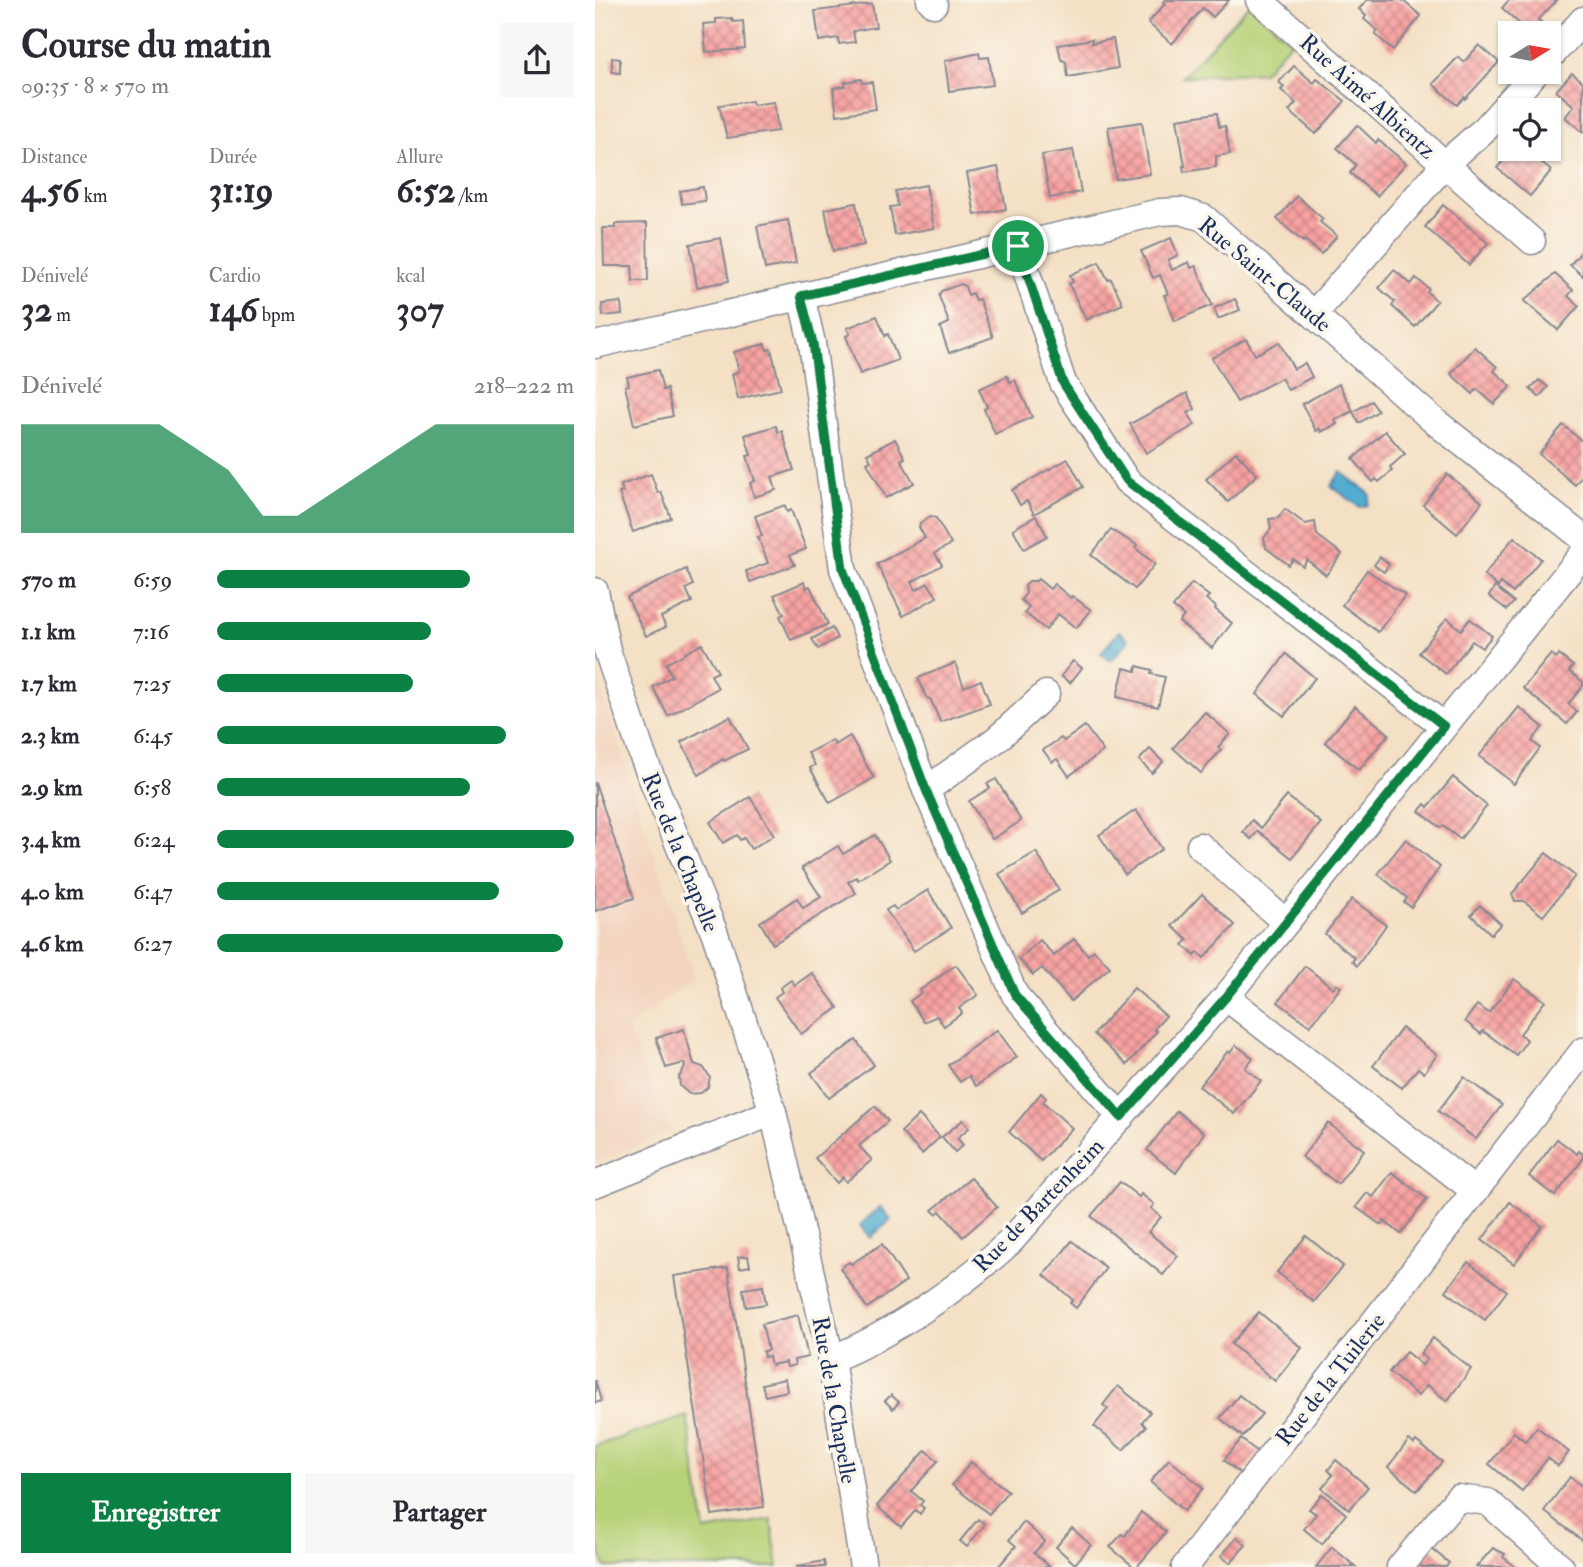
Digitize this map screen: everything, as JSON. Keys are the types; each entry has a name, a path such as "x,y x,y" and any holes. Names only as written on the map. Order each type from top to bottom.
{"street":[{"name":"Rue Aimé Albientz","path":"1259,0 1532,241"},
{"path":"1561,45 1583,20"},
{"path":"1314,314 1445,164 1486,128 1525,84"},
{"name":"Rue Saint-Claude","path":"595,345 1160,212 1181,211 1204,218 1433,420 1583,538"},
{"path":"1018,246 1063,383 1127,481 1444,726"},
{"path":"801,296 813,343 843,569 926,790 1015,995 1121,1117"},
{"name":"Rue de Bartenheim","path":"831,1359 865,1345 975,1274 1010,1242 1226,997 1583,554"},
{"name":"Rue de la Chapelle","path":"595,591 607,650 642,754 715,934 773,1112 831,1359 863,1567"},
{"path":"926,790 997,739 1046,694"},
{"path":"1200,846 1285,922"},
{"path":"1226,997 1475,1192"},
{"name":"Rue de la Tuilerie","path":"1185,1567 1583,1051"},
{"path":"595,1184 773,1112"},
{"path":"1400,1567 1458,1498 1488,1503 1561,1567"}],"shaded area":[{"path":"595,671 694,979 627,1028 671,1131 595,1163"}],"green space":[{"path":"1250,4 1291,42 1263,72 1182,77"},
{"path":"687,1416 705,1531 771,1519 778,1567 605,1567 595,1531 595,1446"}],"water":[{"path":"1341,472 1370,494 1368,505 1360,507 1331,486"},
{"path":"1119,631 1129,640 1111,661 1101,653"},
{"path":"880,1207 891,1220 870,1238 860,1225"}],"building":[{"path":"1165,0 1229,0 1213,17 1203,8 1172,44 1148,23 1165,4"},
{"path":"1367,0 1402,0 1421,16 1393,50 1375,34 1378,31 1364,19 1366,16 1359,9"},
{"path":"1509,0 1557,0 1540,21 1517,21 1502,8"},
{"path":"872,4 876,27 853,31 855,42 839,44 838,38 819,41 815,11"},
{"path":"732,18 733,22 743,21 745,49 706,52 703,24 716,23 716,19"},
{"path":"1092,39 1092,43 1113,39 1118,68 1068,77 1066,62 1061,59 1058,45"},
{"path":"1479,45 1498,63 1457,105 1433,84 1458,57 1464,62"},
{"path":"979,53 980,58 989,57 993,85 949,91 945,61"},
{"path":"612,58 620,59 620,73 612,72"},
{"path":"1294,66 1314,83 1317,79 1345,101 1316,134 1289,111 1296,103 1281,90 1284,87 1279,82"},
{"path":"1572,73 1583,82 1583,132 1565,117 1574,106 1556,91"},
{"path":"861,79 862,83 872,82 876,109 837,115 833,88"},
{"path":"752,101 753,105 774,102 778,131 727,138 719,105"},
{"path":"1217,113 1219,127 1225,126 1230,154 1216,156 1216,167 1184,172 1177,119"},
{"path":"1142,122 1150,174 1116,179 1108,127"},
{"path":"1357,125 1376,143 1378,140 1406,163 1377,196 1350,173 1356,165 1337,148"},
{"path":"1073,150 1081,192 1050,198 1042,155"},
{"path":"1503,161 1540,161 1551,171 1530,196 1497,168"},
{"path":"998,167 1006,209 975,215 967,173"},
{"path":"926,185 934,228 895,235 890,207 898,206 895,191"},
{"path":"703,187 705,201 682,204 680,191"},
{"path":"1297,196 1323,219 1320,222 1337,236 1321,254 1277,219"},
{"path":"856,203 864,245 833,251 825,209"},
{"path":"1443,205 1488,243 1469,265 1425,227"},
{"path":"788,220 796,263 765,269 757,226"},
{"path":"647,223 648,281 633,281 632,266 604,266 603,228 615,228 615,224"},
{"path":"721,238 729,281 697,287 690,244"},
{"path":"1171,238 1178,255 1168,260 1172,270 1189,262 1191,268 1196,266 1212,305 1175,321 1164,295 1168,294 1160,275 1153,278 1141,251"},
{"path":"1583,250 1583,276 1570,265"},
{"path":"1099,262 1123,304 1086,320 1069,284 1073,282 1070,275"},
{"path":"1394,270 1411,284 1416,278 1429,289 1427,292 1437,301 1415,327 1392,306 1395,302 1379,288"},
{"path":"1555,274 1573,290 1568,296 1579,306 1558,330 1524,301"},
{"path":"961,284 965,286 968,295 972,293 975,300 979,299 993,337 949,353 940,327 949,323 939,296 941,291"},
{"path":"1235,299 1240,310 1218,319 1214,308"},
{"path":"621,302 622,314 603,316 602,304"},
{"path":"877,316 885,336 888,334 898,360 860,374 846,336 850,334 847,328"},
{"path":"1246,339 1255,355 1279,342 1294,369 1305,363 1312,377 1288,390 1281,378 1237,402 1212,358"},
{"path":"765,344 767,350 771,349 781,389 738,399 732,374 739,371 734,352"},
{"path":"1475,347 1497,367 1494,371 1511,386 1494,404 1477,389 1473,394 1451,374"},
{"path":"658,370 663,390 667,389 673,416 634,425 625,386 629,385 627,377"},
{"path":"1007,376 1010,382 1015,380 1032,417 995,434 979,389"},
{"path":"1539,380 1548,387 1539,397 1530,389"},
{"path":"1339,384 1353,411 1335,420 1337,424 1321,432 1320,429 1316,431 1302,404"},
{"path":"1187,393 1195,409 1188,413 1195,425 1146,453 1130,424"},
{"path":"1371,401 1378,411 1359,423 1353,412"},
{"path":"1563,425 1583,442 1583,479 1581,477 1575,485 1539,454"},
{"path":"776,426 778,432 782,431 794,470 772,477 776,490 754,497 750,483 755,481 747,456 751,455 745,435"},
{"path":"1385,431 1405,454 1390,467 1392,471 1379,482 1376,479 1373,482 1353,459"},
{"path":"895,439 905,458 901,460 914,483 886,498 867,463 871,461 867,454"},
{"path":"1236,452 1257,475 1228,502 1206,479"},
{"path":"1068,459 1083,487 1034,514 1027,501 1020,505 1012,490"},
{"path":"651,474 671,518 633,532 619,493 623,492 621,485"},
{"path":"1447,474 1482,502 1457,534 1423,505"},
{"path":"785,505 787,512 791,510 806,549 790,555 795,565 750,582 746,571 768,563 758,537 762,536 755,516"},
{"path":"1285,509 1305,524 1315,522 1317,535 1342,554 1326,575 1307,560 1303,566 1293,559 1289,565 1266,548 1264,538 1271,529 1269,519 1278,518"},
{"path":"931,516 936,518 951,544 935,553 942,565 912,582 916,590 928,583 937,597 903,616 877,564 925,538 919,527 920,523"},
{"path":"1036,516 1047,536 1024,549 1013,529"},
{"path":"1111,530 1137,545 1135,548 1155,564 1135,589 1091,555"},
{"path":"1514,537 1541,559 1513,593 1501,583 1498,587 1484,575"},
{"path":"1380,557 1389,564 1384,572 1374,565"},
{"path":"686,569 693,585 686,589 692,602 661,617 666,627 646,636 627,597"},
{"path":"1367,570 1405,595 1378,632 1342,605"},
{"path":"1038,579 1050,589 1054,584 1091,610 1076,628 1058,614 1046,630 1025,613 1029,607 1021,600 1026,593 1025,586 1029,581"},
{"path":"804,582 806,588 810,586 828,624 791,640 780,616 784,614 774,595"},
{"path":"1192,583 1209,596 1206,599 1232,623 1212,648 1179,622 1184,616 1173,607"},
{"path":"1495,587 1514,602 1507,610 1489,596"},
{"path":"1447,618 1461,630 1470,619 1492,636 1482,648 1472,641 1446,674 1419,653"},
{"path":"832,628 837,638 818,649 812,639"},
{"path":"702,644 718,672 711,675 718,688 668,716 653,687 672,676 666,664"},
{"path":"1286,654 1315,678 1284,716 1257,694"},
{"path":"1551,654 1557,658 1559,655 1573,666 1569,671 1583,682 1583,686 1568,704 1577,712 1567,724 1523,688"},
{"path":"1073,661 1082,668 1070,683 1061,676"},
{"path":"955,663 964,687 981,680 990,704 940,722 918,678"},
{"path":"1137,666 1152,670 1151,674 1165,677 1158,707 1117,697 1124,668 1136,671"},
{"path":"1355,706 1389,734 1359,770 1325,742"},
{"path":"1519,707 1543,727 1532,741 1540,748 1514,784 1479,756"},
{"path":"1205,712 1230,734 1218,747 1221,750 1201,773 1173,748"},
{"path":"730,716 748,749 724,761 723,759 699,775 681,742"},
{"path":"1085,726 1103,751 1069,776 1057,759 1052,762 1043,750 1061,738 1064,741"},
{"path":"850,736 874,778 830,803 810,768 815,765 808,753 832,740 835,745"},
{"path":"1150,749 1163,762 1152,773 1139,760"},
{"path":"1453,777 1487,806 1460,839 1419,811 1425,804 1428,807"},
{"path":"996,779 1021,821 992,839 969,801 990,788 987,784"},
{"path":"595,782 634,898 595,911"},
{"path":"1287,796 1321,823 1292,858 1258,831 1251,839 1243,832 1252,820 1261,828"},
{"path":"750,797 774,835 751,849 744,838 740,840 737,835 723,843 710,822"},
{"path":"1136,810 1162,849 1125,874 1099,835"},
{"path":"875,835 890,860 858,880 856,877 848,882 856,893 773,944 760,922 797,898 803,908 821,897 802,868 838,846 843,854"},
{"path":"1406,839 1440,867 1411,907 1404,902 1407,898 1378,874"},
{"path":"1036,852 1059,890 1022,913 999,874"},
{"path":"1546,853 1575,876 1543,916 1524,901 1515,901 1512,894"},
{"path":"928,890 951,928 914,951 886,910 893,906 896,910"},
{"path":"1202,894 1235,925 1204,958 1198,952 1195,956 1183,945 1188,940 1172,926"},
{"path":"1352,899 1386,925 1357,966 1352,961 1355,958 1325,934"},
{"path":"1480,905 1501,924 1491,934 1471,915"},
{"path":"1074,939 1088,955 1094,950 1110,967 1071,1001 1042,968 1033,975 1019,959 1040,940 1054,956"},
{"path":"956,965 978,995 959,1008 962,1013 944,1026 937,1016 924,1022 910,1001 921,993 919,991"},
{"path":"1305,966 1333,988 1336,984 1341,987 1310,1026 1278,1002"},
{"path":"812,973 838,1008 801,1034 775,997 782,992 780,988 791,980 795,985"},
{"path":"1514,979 1545,1001 1520,1034 1527,1040 1516,1055 1465,1021 1477,1005 1489,1013"},
{"path":"1134,988 1166,1016 1154,1029 1157,1031 1127,1065 1094,1034"},
{"path":"1402,1028 1437,1055 1424,1073 1418,1068 1402,1088 1373,1066"},
{"path":"684,1029 694,1064 703,1067 710,1077 708,1087 701,1093 689,1094 680,1086 679,1077 685,1067 684,1063 666,1068 656,1038"},
{"path":"997,1030 1017,1057 976,1086 969,1076 960,1082 948,1065"},
{"path":"856,1040 874,1065 829,1098 811,1073"},
{"path":"1236,1045 1253,1058 1245,1068 1261,1081 1234,1114 1199,1086"},
{"path":"1464,1077 1502,1105 1476,1139 1438,1111"},
{"path":"1041,1093 1046,1098 1043,1102 1072,1128 1041,1161 1009,1132"},
{"path":"875,1106 888,1121 859,1146 872,1160 846,1182 843,1177 837,1183 815,1158"},
{"path":"1177,1111 1204,1133 1176,1173 1147,1150"},
{"path":"919,1115 940,1137 922,1154 901,1132"},
{"path":"963,1120 969,1128 957,1138 963,1145 955,1152 942,1137"},
{"path":"1328,1123 1364,1150 1338,1184 1302,1157"},
{"path":"1557,1139 1577,1154 1579,1151 1583,1154 1583,1159 1555,1196 1529,1176"},
{"path":"1392,1172 1427,1199 1401,1234 1384,1221 1381,1225 1356,1207 1367,1193 1373,1197"},
{"path":"971,1178 997,1207 963,1237 940,1211 936,1214 932,1210"},
{"path":"1120,1182 1139,1197 1141,1194 1154,1204 1151,1208 1161,1217 1148,1232 1178,1256 1163,1275 1091,1216"},
{"path":"1510,1202 1542,1226 1514,1264 1482,1240"},
{"path":"1306,1236 1343,1266 1314,1302 1277,1272"},
{"path":"1072,1241 1106,1268 1076,1308 1070,1303 1073,1300 1044,1275"},
{"path":"882,1244 906,1281 867,1308 840,1268"},
{"path":"748,1256 750,1266 740,1268 738,1257"},
{"path":"1468,1262 1507,1291 1485,1320 1446,1291"},
{"path":"728,1268 764,1507 712,1515 674,1276"},
{"path":"763,1286 766,1304 746,1307 743,1289"},
{"path":"1259,1312 1302,1348 1275,1381 1231,1344"},
{"path":"798,1315 808,1357 794,1360 795,1365 787,1367 786,1362 771,1365 769,1356 764,1357 763,1351 768,1350 762,1324"},
{"path":"1433,1338 1471,1369 1447,1401 1427,1385 1418,1396 1389,1372 1406,1352 1422,1365 1427,1359 1420,1354"},
{"path":"785,1379 787,1391 765,1396 762,1384"},
{"path":"595,1380 601,1401 595,1403"},
{"path":"1118,1386 1150,1412 1142,1422 1146,1427 1123,1450 1094,1426 1108,1409 1103,1405"},
{"path":"891,1395 899,1402 893,1409 885,1401"},
{"path":"1239,1395 1262,1414 1243,1437 1220,1418"},
{"path":"1537,1427 1569,1452 1558,1466 1548,1458 1522,1491 1489,1464 1514,1432 1525,1441"},
{"path":"1241,1439 1259,1453 1241,1474 1224,1460"},
{"path":"1409,1440 1414,1444 1416,1441 1442,1462 1417,1491 1388,1467"},
{"path":"926,1450 938,1461 911,1491 923,1501 920,1505 924,1508 920,1514 916,1510 901,1527 877,1506"},
{"path":"1169,1459 1203,1488 1184,1511 1150,1482"},
{"path":"1336,1460 1368,1487 1349,1510 1322,1488 1333,1475 1328,1470"},
{"path":"971,1462 1008,1491 989,1514 952,1485"},
{"path":"1570,1477 1583,1487 1583,1541 1544,1511"},
{"path":"1322,1494 1346,1514 1322,1544 1304,1529 1316,1514 1309,1509"},
{"path":"1141,1512 1166,1532 1137,1567 1134,1567 1110,1547 1122,1534 1125,1536"},
{"path":"978,1519 985,1524 967,1547 960,1541"},
{"path":"1024,1522 1045,1541 1034,1553 1050,1567 998,1567 1016,1546 1009,1540"},
{"path":"1072,1528 1091,1545 1075,1564 1056,1547"},
{"path":"1237,1537 1246,1545 1230,1563 1221,1556"},
{"path":"1332,1547 1356,1567 1316,1567"},
{"path":"1493,1548 1505,1554 1503,1557 1516,1567 1476,1567"},
{"path":"1432,1549 1449,1563 1446,1567 1422,1567 1419,1564"},
{"path":"824,1561 825,1567 797,1567 797,1566"}],"route":[{"path":"1018,246 1063,383 1127,481 1444,726 1226,997 1121,1117 1015,995 926,790 843,569 813,343 801,296 1018,246"}]}
